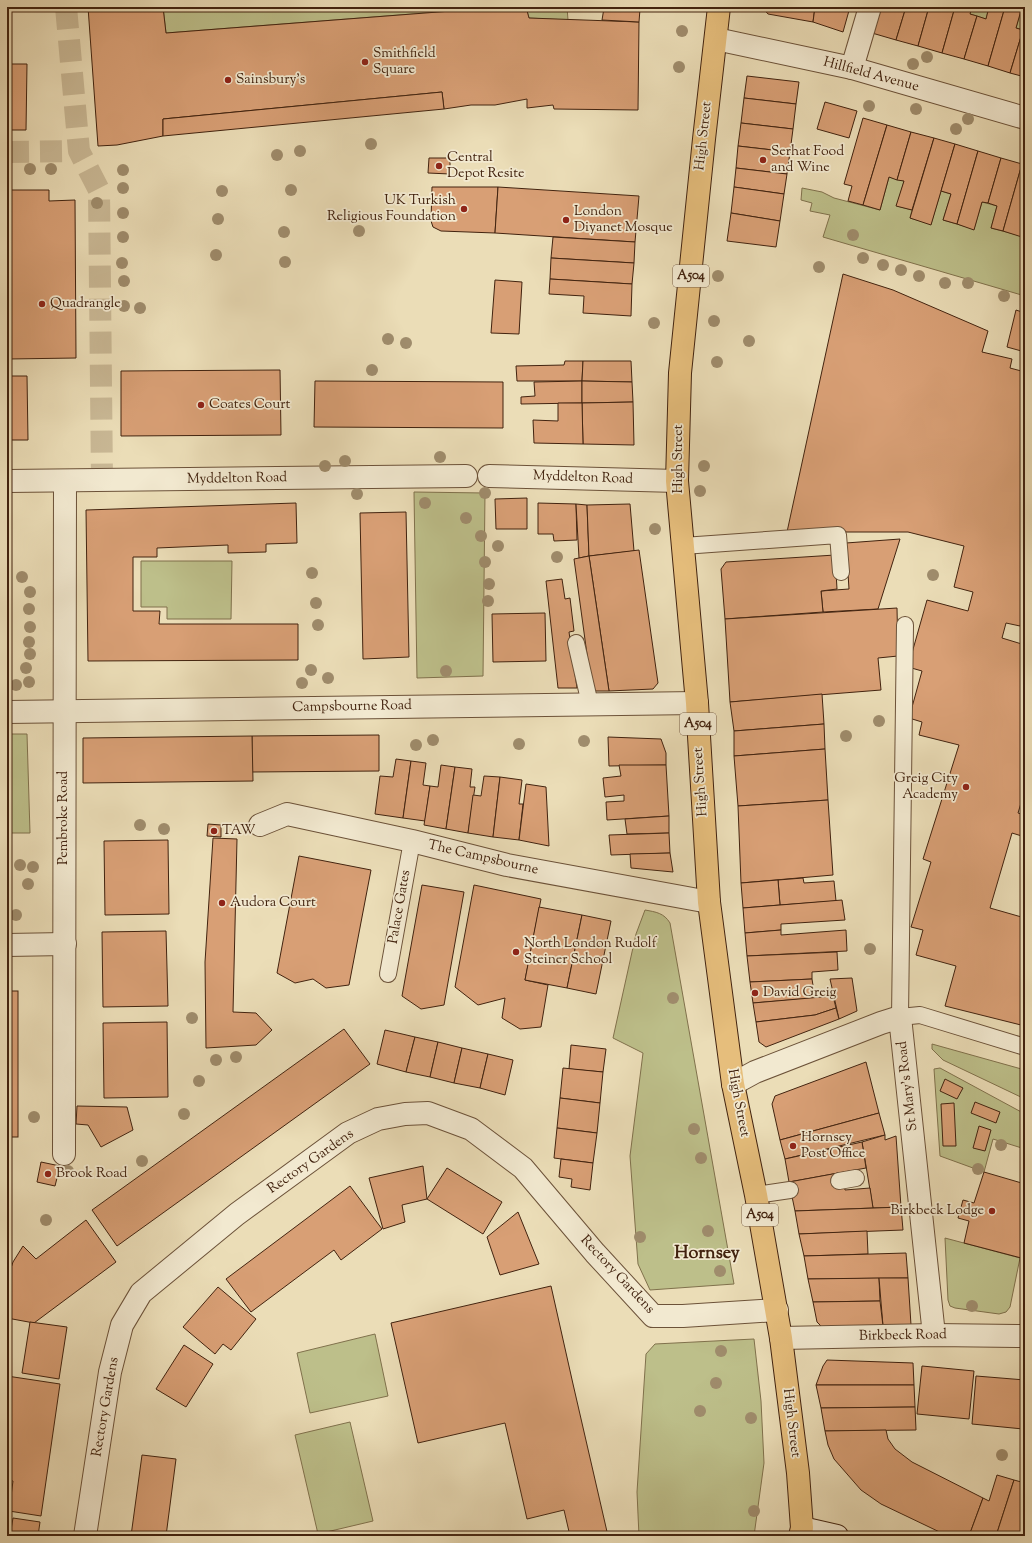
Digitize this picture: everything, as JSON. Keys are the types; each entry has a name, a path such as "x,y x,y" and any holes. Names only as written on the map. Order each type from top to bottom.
{"main road":[{"name":"High Street","path":"718,9 680,373 677,481 697,703 709,902 733,1084 756,1195 777,1310 798,1473 801,1532"}],"street":[{"path":"852,68 870,7"},
{"name":"Hillfield Avenue","path":"716,39 852,68 1025,118"},
{"name":"Myddelton Road","path":"7,481 466,476"},
{"name":"Myddelton Road","path":"489,476 677,481"},
{"name":"Pembroke Road","path":"64,1154 65,481"},
{"name":"Campsbourne Road","path":"7,712 697,703"},
{"name":"The Campsbourne","path":"260,825 287,814 412,841 507,865 709,902"},
{"path":"7,945 65,944"},
{"path":"733,1084 754,1072 900,1017"},
{"name":"St Mary's Road","path":"900,1017 934,1335"},
{"name":"Rectory Gardens","path":"85,1536 110,1372 122,1325 141,1293 237,1214 348,1133 378,1119 405,1114 428,1113 471,1129 523,1168 595,1253 653,1316 683,1316 777,1310"},
{"name":"Birkbeck Road","path":"781,1338 934,1335 1025,1336"},
{"path":"801,1532 837,1536"}],"lane":[{"path":"683,546 838,535 841,572"},
{"path":"905,625 900,1017 920,1015 1025,1047"},
{"path":"576,643 590,704"},
{"name":"Palace Gates","path":"388,974 412,841"},
{"path":"839,1181 856,1178"},
{"path":"756,1195 790,1190"}],"green space":[{"path":"163,7 503,7 166,33"},
{"path":"526,7 567,7 568,20 529,18"},
{"path":"972,7 989,7 986,19 970,14"},
{"path":"1022,7 1025,7 1025,30 1016,28"},
{"path":"889,177 904,181 897,206 912,210 910,218 931,224 941,191 951,194 943,220 974,229 982,202 997,206 991,228 1025,237 1025,296 823,237 830,215 810,211 812,203 801,200 802,188 822,192 834,198 880,210"},
{"path":"414,492 485,493 483,676 417,678"},
{"path":"141,561 232,561 231,619 167,619 167,607 141,607"},
{"path":"7,734 27,734 30,833 7,833"},
{"path":"645,910 662,915 670,923 734,1284 650,1290 638,1264 630,1156 643,1053 613,1038 636,934"},
{"path":"932,1044 1025,1070 1025,1099 943,1060 932,1049"},
{"path":"940,1068 1025,1114 1025,1149 993,1139 984,1172 940,1156 934,1069"},
{"path":"945,1238 1020,1258 1010,1307 1006,1312 999,1314 950,1306 948,1300"},
{"path":"375,1334 388,1396 310,1413 297,1353"},
{"path":"754,1339 761,1401 764,1463 754,1536 639,1536 637,1492 646,1354 655,1344"},
{"path":"350,1422 373,1521 318,1534 295,1435"}],"building":[{"name":"Smithfield Square","path":"88,7 163,7 166,33 503,7 526,7 529,18 639,22 638,110 554,109 553,105 527,108 527,99 495,105 471,105 444,109 442,92 163,119 163,136 117,145 98,146"},
{"path":"591,7 640,7 640,9 604,8"},
{"path":"762,7 815,7 813,22 768,14"},
{"path":"815,7 850,7 843,32 813,22"},
{"path":"880,7 906,7 896,40 872,33"},
{"path":"906,7 929,7 918,46 896,40"},
{"path":"929,7 955,7 942,53 918,46"},
{"path":"955,7 972,7 970,14 977,16 964,59 942,53"},
{"path":"989,7 1005,7 988,66 964,59 977,16 986,19"},
{"path":"1005,7 1022,7 1016,28 1023,30 1010,73 988,66"},
{"path":"604,8 640,9 639,22 602,20"},
{"path":"1023,30 1025,30 1025,77 1010,73"},
{"path":"7,64 27,64 26,130 7,130"},
{"path":"747,76 799,82 796,104 744,98"},
{"path":"442,92 444,109 163,136 163,119"},
{"path":"744,98 796,104 793,129 741,123"},
{"path":"825,102 857,111 849,138 817,129"},
{"path":"863,118 887,125 863,205 848,201 852,186 844,184"},
{"path":"741,123 793,129 790,152 738,146"},
{"path":"887,125 911,132 897,180 889,177 880,210 863,205"},
{"path":"911,132 934,138 912,210 896,206 904,181 897,180"},
{"path":"934,138 955,144 931,225 910,218"},
{"path":"955,144 978,151 957,224 943,220 951,194 941,191"},
{"path":"738,146 790,152 787,174 736,168"},
{"path":"978,151 1001,158 988,203 982,202 974,230 957,224"},
{"name":"Central Depot Resite","path":"429,158 450,158 450,174 428,173"},
{"path":"1001,158 1022,164 1003,231 991,228 997,206 988,203"},
{"path":"1022,164 1025,165 1025,238 1003,231"},
{"path":"736,168 787,174 784,194 734,187"},
{"path":"432,187 498,187 495,233 441,231 433,227 431,221"},
{"name":"London Diyanet Mosque","path":"498,187 639,196 635,242 495,233"},
{"path":"734,187 784,194 780,221 731,213"},
{"name":"Quadrangle","path":"7,190 49,190 49,201 75,200 76,358 8,359"},
{"path":"731,213 780,221 776,247 727,241"},
{"path":"553,237 635,242 634,263 551,258"},
{"path":"551,258 634,263 632,284 550,279"},
{"name":"Greig City Academy","path":"843,274 893,290 988,331 982,352 1012,359 1010,368 1025,372 1025,609 1020,626 1006,623 1002,638 1025,645 1025,749 1022,761 1025,762 1025,790 1018,813 1025,815 1025,837 1012,833 990,908 1025,918 1025,1026 945,1006 956,966 916,955 923,930 911,927 931,862 923,859 959,745 919,735 922,722 909,718 922,671 908,667 927,600 968,611 973,592 954,587 964,546 908,532 787,532"},
{"path":"550,279 632,284 631,316 583,313 584,296 549,294"},
{"path":"495,280 522,282 519,334 491,333"},
{"path":"1016,310 1025,313 1025,352 1007,347"},
{"path":"565,361 583,361 582,381 517,381 516,366 564,365"},
{"path":"583,361 631,361 632,382 582,381"},
{"name":"Coates Court","path":"280,370 281,435 121,436 121,371"},
{"path":"7,376 27,376 28,440 7,440"},
{"path":"315,381 503,382 503,428 314,427"},
{"path":"582,381 582,403 521,404 521,397 535,396 534,382"},
{"path":"582,381 632,382 633,402 582,403"},
{"path":"633,402 634,445 583,444 582,403"},
{"path":"558,403 582,403 583,444 534,443 533,420 558,421"},
{"path":"527,498 527,529 496,529 495,499"},
{"path":"296,503 297,543 266,544 266,552 228,553 228,545 157,548 157,557 133,557 133,611 160,611 159,624 298,624 298,660 88,661 86,510"},
{"path":"538,503 576,504 577,540 554,541 553,534 538,534"},
{"path":"576,504 587,505 589,556 579,558"},
{"path":"630,504 634,551 589,556 587,505"},
{"path":"406,512 409,657 363,659 360,513"},
{"path":"900,539 878,609 823,612 821,591 849,589 846,543"},
{"path":"639,550 658,683 653,689 609,691 589,556"},
{"path":"835,555 837,589 821,591 823,612 725,619 721,569 726,562"},
{"path":"589,556 609,691 592,691 574,559"},
{"path":"562,579 565,599 570,598 574,631 569,632 577,688 558,688 546,581"},
{"path":"7,590 8,673 7,673"},
{"path":"897,608 898,656 878,658 881,690 730,702 725,619"},
{"path":"545,613 546,661 493,662 492,614"},
{"path":"822,694 824,724 734,731 730,702"},
{"path":"824,724 825,749 734,756 734,731"},
{"path":"379,735 379,771 252,772 252,736"},
{"path":"252,736 253,781 83,783 83,738"},
{"path":"608,737 661,739 666,753 666,765 609,766"},
{"path":"825,749 828,800 738,806 734,756"},
{"path":"396,759 411,761 403,818 375,814 380,776 393,777"},
{"path":"411,761 426,763 423,785 430,786 425,821 403,818"},
{"path":"441,765 455,767 446,829 424,825 430,786 438,787"},
{"path":"619,765 666,765 669,816 607,820 606,802 624,801 624,795 605,797 603,778 621,776"},
{"path":"455,767 472,769 470,787 475,787 468,833 446,829"},
{"path":"484,776 500,777 493,837 468,833 473,795 481,796"},
{"path":"500,777 522,780 519,804 523,804 519,840 493,837"},
{"path":"526,784 546,787 549,846 519,840"},
{"path":"828,800 833,875 741,883 738,806"},
{"path":"669,816 669,833 627,834 625,819"},
{"name":"TAW","path":"208,824 221,825 221,837 207,836"},
{"path":"669,833 670,853 611,855 609,835"},
{"name":"Audora Court","path":"213,838 237,839 233,1012 256,1013 272,1030 256,1045 206,1048 205,962"},
{"path":"168,840 169,914 105,915 104,841"},
{"path":"670,853 673,872 631,868 630,854"},
{"path":"299,856 371,870 349,985 326,988 313,979 295,983 277,973"},
{"path":"803,878 804,883 834,881 836,901 780,905 778,880"},
{"path":"778,880 780,905 743,908 741,883"},
{"path":"422,885 464,892 444,1005 421,1009 402,996"},
{"path":"474,885 541,899 525,980 548,985 541,1027 520,1029 502,1018 505,998 478,1005 455,987"},
{"path":"842,900 845,920 781,924 781,930 745,933 743,908"},
{"path":"539,907 582,915 567,988 525,980"},
{"path":"582,915 611,921 596,994 567,988"},
{"path":"781,930 781,935 846,930 847,951 747,956 745,933"},
{"path":"166,931 168,1006 103,1007 102,932"},
{"path":"837,952 838,970 812,972 812,979 750,982 747,956"},
{"path":"852,978 857,1011 839,1019 830,979"},
{"path":"812,979 815,998 753,1003 750,982"},
{"path":"7,991 18,991 18,1137 7,1137"},
{"path":"833,996 836,1008 815,1015 756,1022 753,1003"},
{"path":"836,1008 839,1019 766,1047 759,1042 756,1022 815,1015"},
{"path":"167,1022 168,1097 104,1098 103,1023"},
{"path":"344,1029 370,1064 117,1246 92,1210"},
{"path":"385,1030 415,1037 406,1072 377,1064"},
{"path":"415,1037 438,1042 430,1077 406,1072"},
{"path":"438,1042 462,1048 454,1083 430,1077"},
{"path":"571,1045 606,1049 603,1072 569,1069"},
{"path":"462,1048 488,1054 480,1088 454,1083"},
{"path":"488,1054 513,1060 505,1095 480,1088"},
{"path":"866,1062 879,1113 780,1140 772,1104 775,1096"},
{"path":"563,1068 603,1072 600,1103 560,1098"},
{"path":"945,1079 963,1088 957,1099 940,1091"},
{"path":"560,1098 600,1103 597,1133 557,1128"},
{"path":"975,1102 1000,1112 996,1123 971,1113"},
{"path":"954,1103 956,1146 943,1146 941,1104"},
{"path":"77,1106 127,1107 133,1130 101,1147 88,1125 76,1124"},
{"path":"879,1113 885,1135 785,1159 780,1140"},
{"path":"979,1126 991,1130 985,1151 973,1148"},
{"path":"557,1128 597,1133 593,1163 554,1158"},
{"path":"885,1135 885,1140 896,1136 901,1207 873,1208 862,1142"},
{"path":"862,1142 866,1168 789,1182 785,1159"},
{"path":"561,1159 593,1163 590,1190 571,1187 572,1179 559,1177"},
{"name":"Brook Road","path":"41,1162 60,1166 55,1186 37,1182"},
{"path":"423,1166 427,1199 402,1205 405,1222 383,1229 369,1178"},
{"path":"447,1168 502,1202 483,1234 427,1199"},
{"name":"Birkbeck Lodge","path":"984,1172 1025,1184 1025,1259 964,1243 969,1221 958,1218 963,1200 974,1203"},
{"path":"838,1173 845,1190 870,1188 873,1208 795,1211 789,1182"},
{"path":"350,1186 382,1229 341,1260 334,1250 251,1312 226,1279"},
{"path":"901,1207 903,1230 799,1234 795,1211"},
{"path":"518,1212 539,1264 500,1275 487,1237"},
{"path":"86,1220 116,1262 34,1323 7,1318 7,1280 13,1262 23,1246 36,1259"},
{"path":"867,1231 868,1254 804,1256 799,1234"},
{"path":"906,1253 908,1278 808,1279 804,1256"},
{"path":"879,1278 880,1301 813,1302 808,1279"},
{"path":"879,1278 908,1278 911,1325 883,1326"},
{"path":"551,1286 608,1536 570,1536 564,1510 527,1519 505,1423 418,1443 391,1323"},
{"path":"218,1287 256,1319 231,1350 223,1344 215,1354 183,1327"},
{"path":"880,1301 883,1326 823,1328 817,1322 813,1302"},
{"path":"30,1322 67,1327 59,1379 22,1373"},
{"path":"184,1345 213,1364 186,1407 156,1389"},
{"path":"827,1360 913,1363 914,1385 816,1385 823,1366"},
{"path":"922,1366 974,1371 969,1419 917,1414"},
{"path":"7,1376 60,1384 41,1516 9,1511 13,1481 7,1480"},
{"path":"976,1376 1025,1380 1023,1429 972,1424"},
{"path":"816,1385 914,1385 915,1407 821,1408"},
{"path":"915,1407 916,1430 825,1431 821,1408"},
{"path":"886,1430 888,1439 895,1449 912,1462 983,1498 969,1536 948,1536 881,1504 861,1490 834,1459 828,1445 825,1431"},
{"path":"142,1455 176,1459 166,1536 131,1536"},
{"path":"997,1475 1014,1480 996,1536 969,1536 983,1498 989,1501"},
{"path":"1014,1480 1025,1483 1025,1520 1020,1536 996,1536"},
{"path":"13,1518 40,1522 38,1536 10,1536"},
{"path":"1024,1523 1025,1536 1020,1536"}],"tunnel":[{"path":"66,7 79,151 99,190 102,481"},
{"path":"7,152 79,151"}],"place":[{"name":"Smithfield Square","path":"365,62"},
{"name":"Sainsbury's","path":"228,80"},
{"name":"Serhat Food and Wine","path":"763,160"},
{"name":"Central Depot Resite","path":"439,166"},
{"name":"UK Turkish Religious Foundation","path":"464,209"},
{"name":"London Diyanet Mosque","path":"566,220"},
{"name":"Quadrangle","path":"42,304"},
{"name":"Coates Court","path":"201,405"},
{"name":"Greig City Academy","path":"966,787"},
{"name":"TAW","path":"214,831"},
{"name":"Audora Court","path":"222,903"},
{"name":"North London Rudolf Steiner School","path":"516,952"},
{"name":"David Greig","path":"755,993"},
{"name":"Hornsey Post Office","path":"793,1146"},
{"name":"Brook Road","path":"48,1174"},
{"name":"Birkbeck Lodge","path":"992,1211"}],"district":[{"name":"Hornsey","path":"707,1254"}]}
